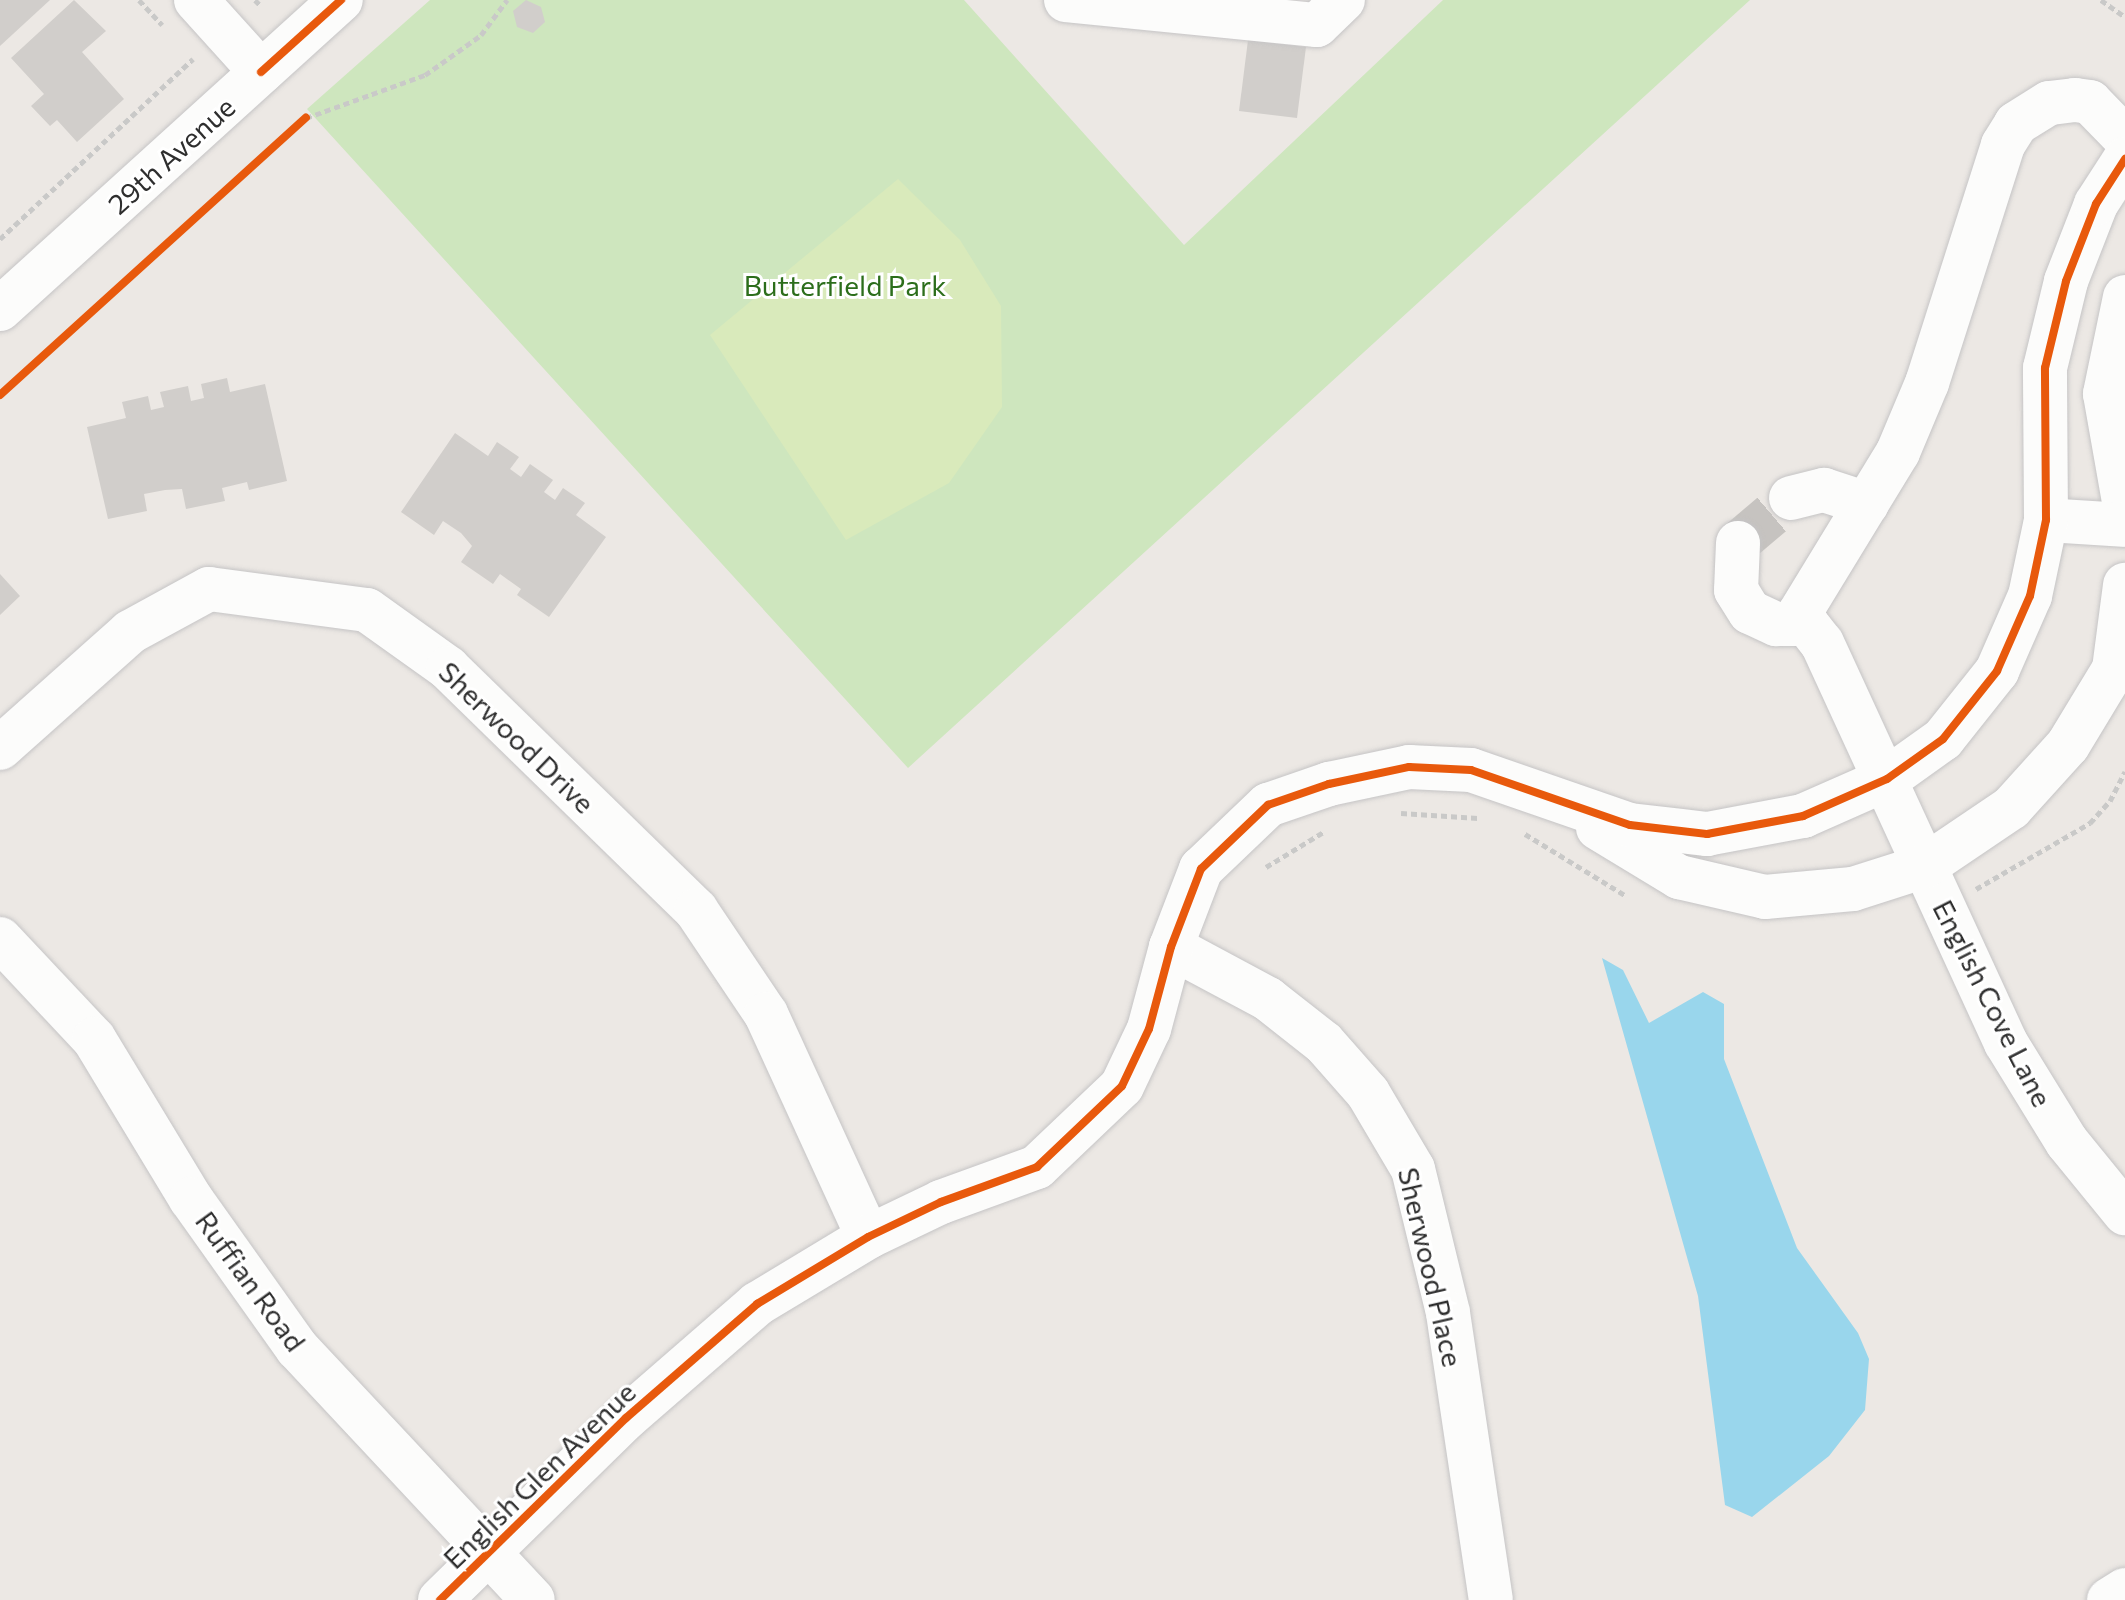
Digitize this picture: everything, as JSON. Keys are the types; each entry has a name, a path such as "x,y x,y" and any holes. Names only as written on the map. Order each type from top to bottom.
{"street":[{"path":"196,0 261,72"},
{"name":"29th Avenue","path":"0,309 341,0"},
{"path":"1066,0 1317,25 1343,0"},
{"path":"1807,624 1799,614 1898,452 1927,383 2003,145 2016,124 2049,103 2075,100 2090,102 2125,138"},
{"name":"English Glen Avenue","path":"440,1600 492,1553 626,1418 757,1304 868,1237 941,1202 1037,1167 1122,1086 1149,1029 1171,947 1201,869 1268,805 1329,784 1409,767 1471,770 1630,825 1707,834 1803,816 1887,779 1943,739 1997,671 2030,596 2046,520 2045,368 2066,281 2096,204 2125,159"},
{"path":"2125,297 2105,394 2125,507"},
{"path":"1791,498 1824,490 1867,504"},
{"path":"2046,520 2125,525"},
{"path":"1738,543 1736,590 1750,612 1776,624 1807,624"},
{"name":"English Glen Avenue","path":"1548,797 1679,877 1765,897 1853,889 1925,866 2011,808 2068,745 2114,669 2125,585"},
{"name":"Sherwood Drive","path":"0,748 130,632 209,589 367,610 448,668 696,910 766,1014 868,1237"},
{"name":"English Cove Lane","path":"1807,624 1822,643 2021,1068 2067,1142 2125,1213"},
{"name":"Ruffian Road","path":"0,939 94,1039 191,1199 297,1348 533,1600"},
{"name":"Sherwood Place","path":"1171,947 1268,999 1324,1043 1368,1093 1413,1169 1448,1313 1491,1600"},
{"path":"2109,1600 2125,1590"}],"path":[{"path":"294,129 306,118 425,75 481,35 507,0"},
{"path":"2101,0 2125,17"},
{"path":"0,239 195,62"},
{"path":"1963,896 2073,837 2103,811 2125,772"},
{"path":"1390,814 1430,812 1488,821"},
{"path":"1259,871 1330,829"},
{"path":"1521,832 1637,901"}],"green space":[{"name":"Butterfield Park","path":"430,0 964,0 1184,245 1443,0 1750,0 908,768 307,109"},
{"path":"898,179 960,240 1001,306 1002,407 949,483 846,540 710,335"}],"water":[{"path":"1602,958 1623,970 1649,1023 1703,992 1724,1004 1724,1059 1797,1248 1858,1333 1869,1359 1865,1410 1829,1456 1752,1517 1725,1505 1698,1296"}],"building":[{"path":"0,0 50,0 0,46"},
{"path":"74,0 106,31 82,52 124,99 77,142 57,120 50,126 31,106 44,94 11,58"},
{"path":"526,0 541,7 545,22 533,33 517,27 513,11"},
{"path":"1248,40 1306,47 1297,118 1239,111"},
{"path":"227,378 230,392 265,384 287,481 249,490 247,482 222,488 225,501 186,509 182,489 144,494 147,511 108,519 87,427 126,418 122,402 148,396 151,410 164,407 160,392 188,386 191,401 204,398 201,384"},
{"path":"455,433 488,456 497,442 519,457 510,469 521,477 530,464 553,480 544,492 555,500 563,488 585,503 576,515 606,537 549,617 517,595 521,589 500,574 493,584 461,562 472,546 461,533 443,521 434,535 401,512"},
{"path":"0,574 20,596 0,615"}],"tunnel":[{"path":"1738,543 1791,498"}],"cycle path":[{"path":"261,72 341,0"},
{"path":"0,395 306,118"},
{"path":"440,1600 626,1418 757,1304 868,1237 941,1202 1037,1167 1122,1086 1149,1029 1171,947 1201,869 1268,805 1329,784 1409,767 1471,770 1630,825 1707,834 1803,816 1887,779 1943,739 1997,671 2030,596 2046,520 2045,368 2066,281 2096,204 2125,159"}]}
